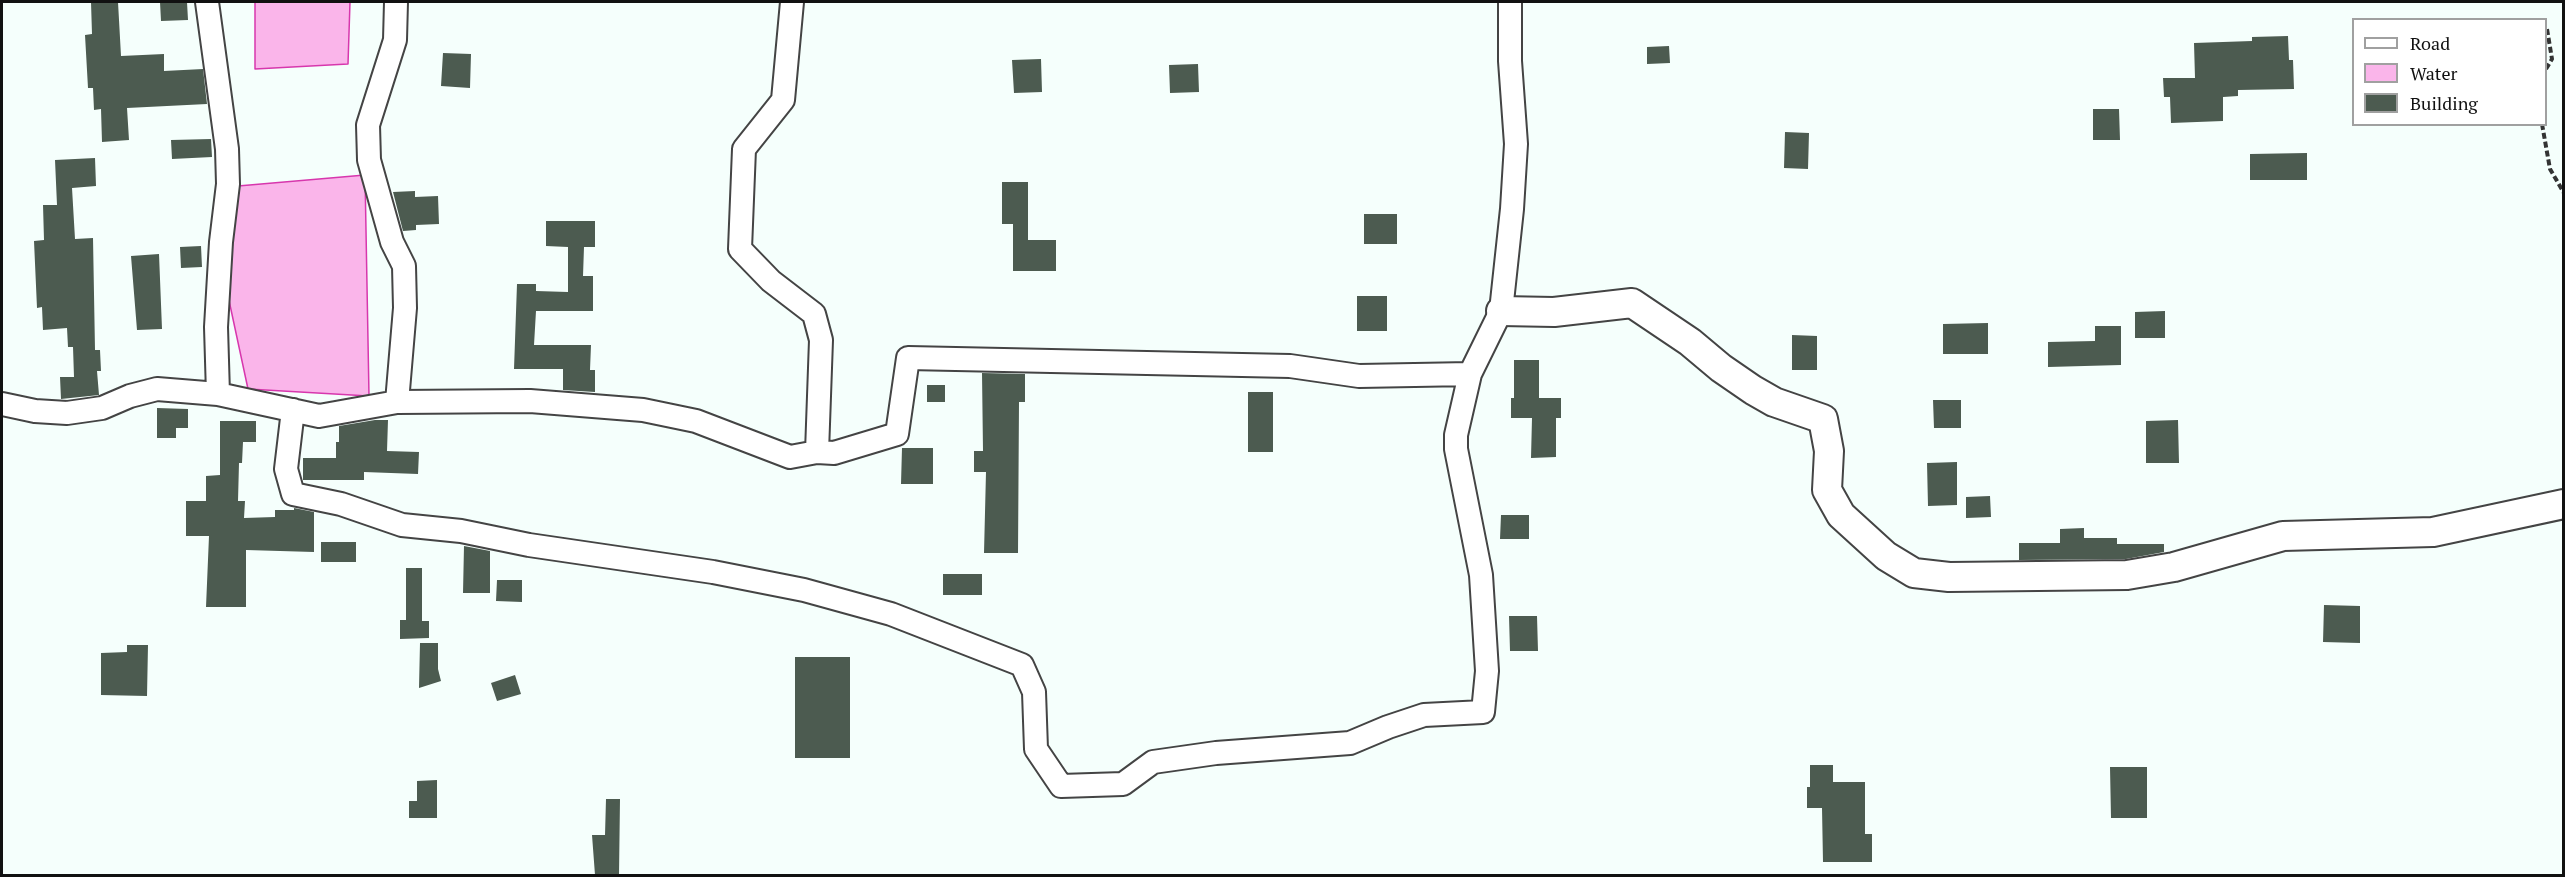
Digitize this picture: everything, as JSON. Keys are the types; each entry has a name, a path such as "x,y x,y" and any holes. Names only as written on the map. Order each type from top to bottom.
{"street":[{"path":"207,2 227,149 228,184 221,242 216,327 218,394"},
{"path":"396,2 395,40 368,125 369,160 392,242 404,266 405,308 397,402"},
{"path":"792,2 783,100 744,149 740,249 771,282 814,314 821,340 817,452"},
{"path":"293,411 286,469 293,494 341,504 402,525 461,531 530,545 713,572 804,590 891,614 1022,665 1034,692 1036,749 1061,786 1123,784 1153,762 1216,753 1350,743 1424,715 1483,712 1487,671 1480,575 1456,449 1456,435 1470,374 1501,311 1516,144 1510,61 1510,2"},
{"path":"1501,311 1554,312 1632,303 1690,342 1720,368 1753,390 1774,402 1823,419 1829,451 1827,490 1841,515 1886,556 1914,573 1949,577 2127,575 2174,567 2283,536 2433,532 2564,504"},
{"path":"2,404 35,411 67,412 102,408 130,396 157,389 218,394 319,416 397,402 530,401 643,410 696,421 790,457 817,452 834,453 897,434 908,358 1290,366 1359,376 1470,374"}],"path":[{"path":"2547,29 2552,59 2547,67"},
{"path":"2542,126 2550,169 2564,193"}],"water":[{"path":"255,2 350,2 348,64 255,69"},
{"path":"365,175 369,396 248,389 227,291 238,186"}],"building":[{"path":"91,2 118,2 121,56 164,54 164,71 203,69 207,104 127,108 129,140 102,142 101,109 94,110 93,88 88,88 85,35 92,34"},
{"path":"160,2 187,2 188,20 161,21"},
{"path":"2288,36 2289,60 2293,60 2294,89 2238,90 2238,96 2223,97 2223,121 2171,123 2170,97 2164,97 2163,78 2195,78 2194,43 2252,41 2252,37"},
{"path":"1669,46 1670,63 1647,64 1647,47"},
{"path":"443,53 471,54 470,88 441,86"},
{"path":"1041,59 1042,92 1014,93 1012,60"},
{"path":"1198,64 1199,92 1170,93 1169,65"},
{"path":"2093,109 2119,109 2120,140 2093,140"},
{"path":"1785,132 1809,133 1808,169 1784,168"},
{"path":"211,139 212,157 172,159 171,140"},
{"path":"2307,153 2307,180 2250,180 2250,154"},
{"path":"95,158 96,186 72,188 75,239 93,238 95,350 100,350 101,371 97,371 99,395 61,399 60,377 74,377 73,347 68,347 67,328 43,330 42,307 37,308 34,241 44,240 43,205 57,205 55,160"},
{"path":"1002,182 1028,182 1028,240 1056,240 1056,271 1013,271 1013,224 1002,224"},
{"path":"415,191 415,197 438,196 439,224 416,225 416,230 403,231 393,192"},
{"path":"1364,214 1397,214 1397,244 1364,244"},
{"path":"546,221 595,221 595,247 584,247 583,276 593,276 593,311 536,311 534,345 591,345 590,370 595,370 595,392 563,390 563,369 514,369 517,284 536,284 536,291 568,292 568,247 546,246"},
{"path":"201,246 202,267 181,268 180,247"},
{"path":"159,254 162,329 137,330 131,256"},
{"path":"1357,296 1387,296 1387,331 1357,331"},
{"path":"2165,311 2165,338 2135,338 2135,312"},
{"path":"1988,323 1988,354 1943,354 1943,324"},
{"path":"2095,326 2121,326 2121,365 2048,367 2048,342 2095,341"},
{"path":"1792,335 1817,336 1817,370 1792,370"},
{"path":"1514,360 1539,360 1539,398 1561,398 1561,418 1556,418 1556,457 1531,458 1532,418 1511,418 1511,398 1514,398"},
{"path":"982,373 1025,374 1025,402 1019,402 1018,553 984,553 986,472 974,472 974,451 983,451"},
{"path":"927,385 945,385 945,402 927,402"},
{"path":"1248,392 1273,392 1273,452 1248,452"},
{"path":"1933,400 1961,400 1961,428 1934,428"},
{"path":"157,408 188,409 188,428 176,428 176,438 157,438"},
{"path":"388,420 387,451 419,452 418,474 364,472 364,480 303,480 303,458 336,458 339,426"},
{"path":"2178,420 2179,463 2146,463 2146,421"},
{"path":"220,421 256,421 256,442 243,442 242,463 239,463 238,501 245,501 244,518 275,517 275,510 294,510 294,508 314,512 314,552 246,550 246,607 206,607 209,536 186,536 186,501 206,501 206,476 220,475"},
{"path":"902,448 933,448 933,484 901,484"},
{"path":"1957,462 1957,505 1928,506 1927,463"},
{"path":"1990,496 1991,517 1966,518 1966,497"},
{"path":"1501,515 1529,515 1529,539 1500,539"},
{"path":"2084,528 2084,538 2117,538 2117,544 2164,544 2164,552 2126,559 2019,560 2019,543 2060,543 2060,529"},
{"path":"321,542 356,542 356,562 321,562"},
{"path":"464,546 490,551 490,593 463,593"},
{"path":"406,568 422,568 422,621 429,621 429,638 400,639 400,620 406,620"},
{"path":"943,574 982,574 982,595 943,595"},
{"path":"497,580 522,580 522,602 496,601"},
{"path":"2324,605 2360,606 2360,643 2323,642"},
{"path":"1509,616 1537,616 1538,651 1510,651"},
{"path":"420,643 438,643 438,669 441,681 419,688"},
{"path":"127,645 148,645 147,696 101,695 101,653 127,652"},
{"path":"795,657 850,657 850,758 795,758"},
{"path":"515,675 521,694 497,701 491,683"},
{"path":"1810,765 1833,765 1833,782 1865,782 1865,834 1872,834 1872,862 1823,862 1822,808 1807,808"},
{"path":"2110,767 2147,767 2147,818 2111,818"},
{"path":"437,780 437,818 409,818 409,801 417,801 417,781"},
{"path":"606,799 620,799 619,875 595,875 592,835 605,835"}]}
